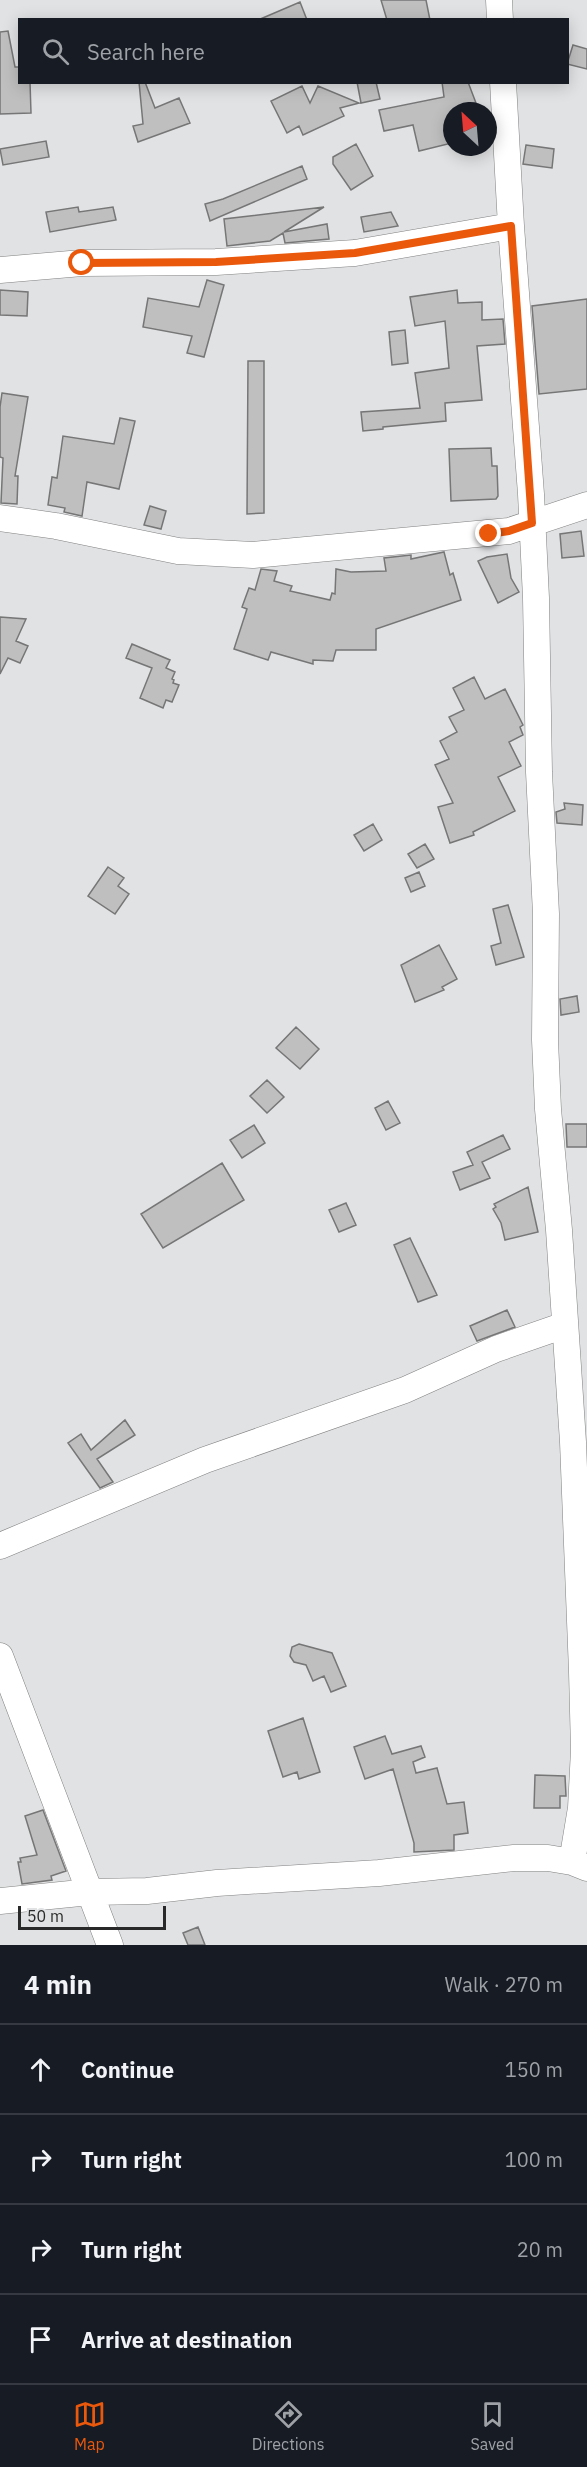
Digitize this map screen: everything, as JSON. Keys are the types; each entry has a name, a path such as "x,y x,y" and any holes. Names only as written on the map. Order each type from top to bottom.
{"street":[{"path":"499,0 500,18"},
{"path":"0,1901 90,1893 147,1891 217,1882 378,1873 514,1858 548,1858 580,1865 584,1750 573,1442 573,1334 559,1230 548,1109 545,1040 546,914 539,772 536,598 503,84"},
{"path":"0,270 82,263 216,262 355,253 511,226"},
{"path":"0,518 56,526 178,551 253,555 288,554 414,539 489,534 509,531 587,505"},
{"path":"0,1546 205,1460 405,1389 496,1349 573,1334"},
{"path":"0,1656 110,1945"}],"building":[{"path":"381,0 426,0 430,18 386,18"},
{"path":"300,2 306,18 263,18"},
{"path":"8,31 15,67 18,67 18,84 30,84 31,113 0,114 0,32"},
{"path":"573,45 587,49 587,69 569,64"},
{"path":"139,84 146,84 155,108 179,98 190,123 138,142 133,126 143,124"},
{"path":"357,84 376,84 380,99 361,103"},
{"path":"442,84 469,84 476,102 443,102 443,145 419,151 413,125 384,131 379,110 444,97"},
{"path":"302,86 310,103 318,86 359,103 340,108 344,116 303,135 299,126 287,133 271,101"},
{"path":"46,141 49,157 3,165 0,149"},
{"path":"356,144 373,176 351,190 333,164 333,157"},
{"path":"526,145 554,149 552,168 523,164"},
{"path":"302,166 307,179 210,221 205,204 223,199"},
{"path":"78,207 79,212 113,207 116,220 50,232 46,212"},
{"path":"324,207 284,232 327,224 329,239 285,243 283,233 270,241 227,246 224,219"},
{"path":"391,212 398,226 364,232 361,217"},
{"path":"207,280 224,285 204,357 187,353 192,336 143,327 148,298 199,307"},
{"path":"0,290 28,292 27,316 0,315"},
{"path":"457,290 458,303 482,302 482,320 503,319 505,344 477,346 482,400 445,403 446,421 363,431 361,412 420,408 415,373 449,368 445,321 415,326 410,297"},
{"path":"587,299 587,389 539,394 532,306"},
{"path":"405,330 408,363 392,365 389,332"},
{"path":"248,361 264,361 264,513 247,514"},
{"path":"2,393 28,397 15,476 18,476 17,504 1,503 3,458 0,457 0,407"},
{"path":"120,418 135,421 119,489 87,482 82,516 64,512 65,508 48,505 52,477 57,478 63,436 114,444"},
{"path":"491,448 492,466 497,466 498,496 496,499 451,501 449,449"},
{"path":"150,506 166,511 161,529 144,525"},
{"path":"581,531 584,556 562,558 560,534"},
{"path":"444,552 450,575 453,573 461,600 376,629 376,650 336,650 333,661 313,660 313,664 271,652 268,660 234,649 247,609 242,607 249,588 255,590 261,569 277,571 274,581 292,586 290,591 330,600 332,593 335,594 336,569 351,572 386,571 384,558 411,555 411,559"},
{"path":"507,554 511,578 519,592 498,603 478,561"},
{"path":"0,617 26,619 16,641 28,646 20,663 8,658 0,674"},
{"path":"132,644 170,660 166,668 175,672 173,683 179,685 172,702 166,700 163,708 140,698 152,668 126,658"},
{"path":"474,677 485,699 505,689 523,725 520,727 523,735 509,742 521,766 498,777 515,811 473,832 474,835 450,843 438,807 453,803 435,765 449,759 440,741 457,732 449,717 464,710 453,688"},
{"path":"564,803 583,805 582,825 557,823 556,812 565,809"},
{"path":"373,824 382,840 364,851 354,835"},
{"path":"425,844 434,859 417,868 408,854"},
{"path":"108,867 124,878 118,886 129,894 115,914 88,896"},
{"path":"419,872 425,886 411,892 405,878"},
{"path":"508,905 524,957 496,965 491,946 501,943 493,909"},
{"path":"439,945 457,979 442,987 444,990 415,1002 401,965"},
{"path":"577,996 579,1012 561,1015 560,999"},
{"path":"296,1027 319,1049 300,1069 276,1048"},
{"path":"267,1080 284,1097 267,1113 250,1096"},
{"path":"388,1101 400,1123 386,1130 375,1108"},
{"path":"566,1124 587,1124 587,1147 567,1147"},
{"path":"254,1125 265,1143 242,1158 230,1140"},
{"path":"503,1135 510,1149 482,1162 490,1178 460,1190 453,1172 473,1165 467,1152"},
{"path":"222,1163 244,1200 163,1248 141,1214"},
{"path":"528,1187 538,1232 505,1240 501,1223 493,1209 496,1207 494,1204"},
{"path":"346,1203 356,1225 339,1232 329,1210"},
{"path":"410,1238 437,1295 418,1302 394,1245"},
{"path":"507,1310 515,1327 477,1341 470,1326"},
{"path":"125,1420 135,1435 97,1459 113,1482 100,1488 68,1443 81,1434 91,1450"},
{"path":"299,1644 332,1653 346,1686 331,1692 324,1676 313,1681 306,1665 294,1662 290,1656 292,1647"},
{"path":"303,1718 320,1772 299,1779 297,1772 283,1777 268,1731"},
{"path":"385,1736 392,1754 421,1746 425,1757 413,1762 416,1773 437,1768 447,1804 464,1802 468,1833 454,1835 454,1850 414,1852 414,1843 393,1769 365,1779 354,1747"},
{"path":"535,1775 565,1776 566,1796 560,1796 560,1808 534,1808"},
{"path":"43,1810 66,1871 51,1876 52,1880 22,1884 18,1862 21,1862 20,1858 37,1855 25,1816"},
{"path":"198,1927 205,1945 188,1945 183,1933"}],"route":[{"path":"82,263 216,262 355,253 511,226 532,523 509,531 489,534"}]}
